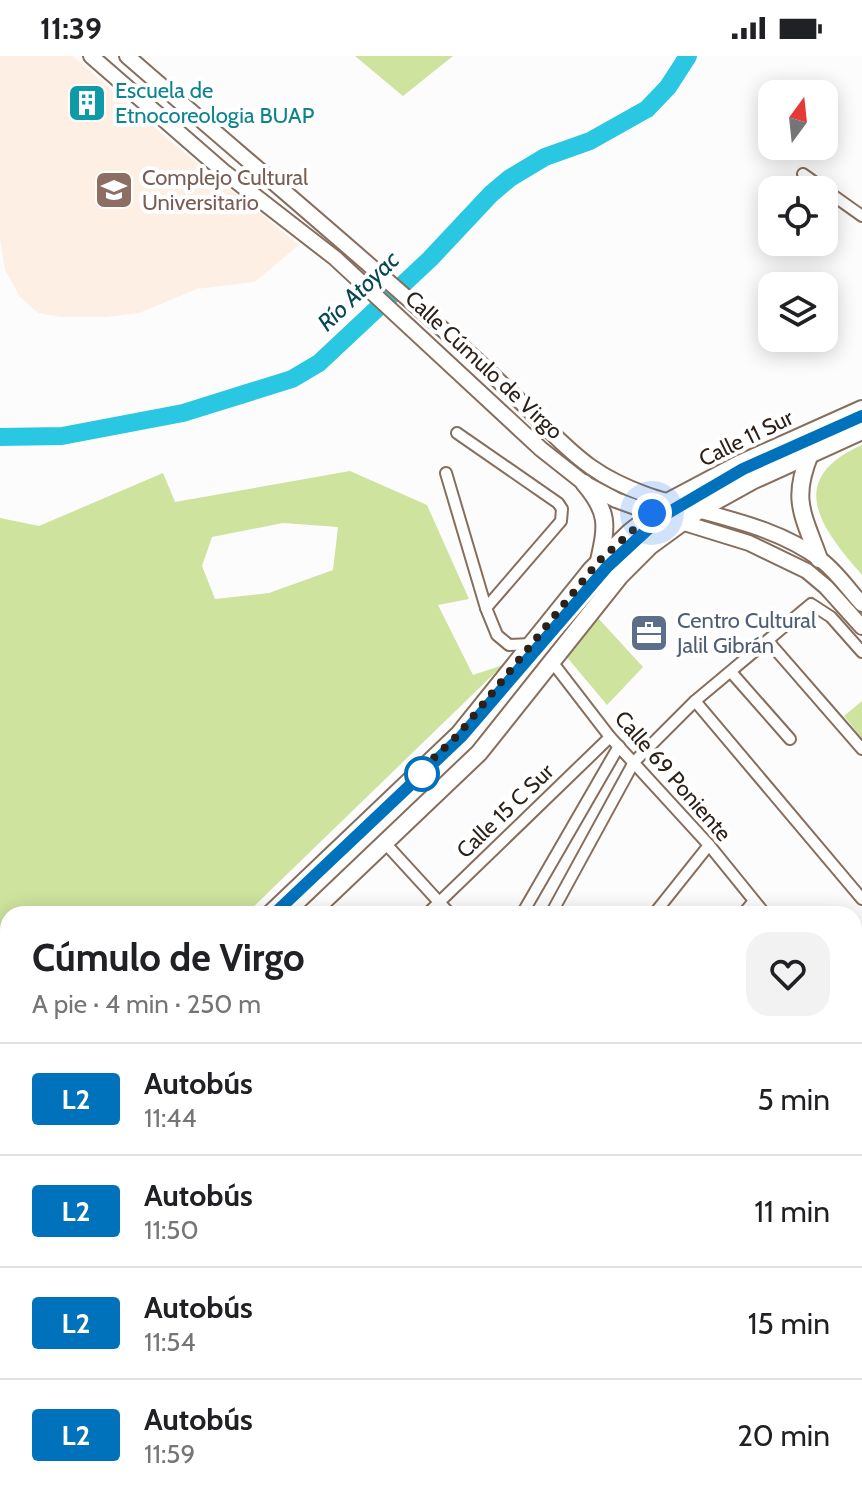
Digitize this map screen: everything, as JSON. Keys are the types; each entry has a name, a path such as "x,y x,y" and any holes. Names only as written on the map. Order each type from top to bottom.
{"main road":[{"name":"Calle Cúmulo de Virgo","path":"127,56 460,344 561,443 591,467 621,484 754,527 819,559"},
{"name":"Calle Cúmulo de Virgo","path":"95,60 223,171 335,258 541,449 584,483 616,500 749,543 807,571 862,627"},
{"path":"95,60 135,82 144,71"},
{"name":"Calle 11 Sur","path":"278,906 459,734 599,561 652,513 739,464 862,409"},
{"name":"Calle 11 Sur","path":"318,906 479,753 620,576 650,546 698,511 752,481 862,431"},
{"path":"810,454 800,478 799,499 819,559 862,604"},
{"path":"739,464 752,481"},
{"path":"584,483 602,508 606,521 599,561"}],"street":[{"path":"803,174 862,216"},
{"path":"457,433 558,503 562,509 561,521 486,608"},
{"path":"446,473 486,608 501,640 509,645 532,644"},
{"path":"555,906 634,762 695,701 811,604 831,617 862,652"},
{"path":"768,641 862,749"},
{"name":"Calle 69 Poniente","path":"553,663 610,737 709,845 758,906"},
{"path":"731,672 790,739"},
{"path":"695,701 862,899"},
{"name":"Calle 15 C Sur","path":"436,906 610,737"},
{"path":"527,906 619,746"},
{"path":"385,843 443,906"},
{"path":"660,906 709,845"},
{"path":"750,906 754,901"}],"shaded area":[{"name":"Complejo Cultural Universitario","path":"0,56 73,56 169,140 299,245 255,282 197,289 139,313 60,317 38,313 20,297 5,270 0,239"}],"green space":[{"path":"355,56 453,56 403,96"},
{"path":"862,445 862,575 824,523 817,506 817,489 823,474 838,459"},
{"path":"350,471 427,505 469,599 438,605 473,675 503,665 254,906 0,906 0,518 39,526 163,473 175,502","holes":["283,523 338,527 333,570 269,593 215,599 202,566 212,537"]},
{"path":"598,618 643,667 607,705 566,656"},
{"path":"862,701 862,738 844,716"}],"waterway":[{"name":"Río Atoyac","path":"0,437 62,436 183,413 292,379 319,363 430,259 510,178 545,157 590,141 647,109 668,87 688,56"}],"bus line":[{"name":"L2","path":"282,906 461,737 636,537 679,504 743,469 862,416"}],"place":[{"name":"Escuela de Etnocoreologia BUAP","path":"87,103"},
{"name":"Complejo Cultural Universitario","path":"114,190"},
{"name":"Centro Cultural Jalil Gibrán","path":"649,633"}],"route":[{"path":"422,774 417,774 459,734 599,561 652,513"}]}
